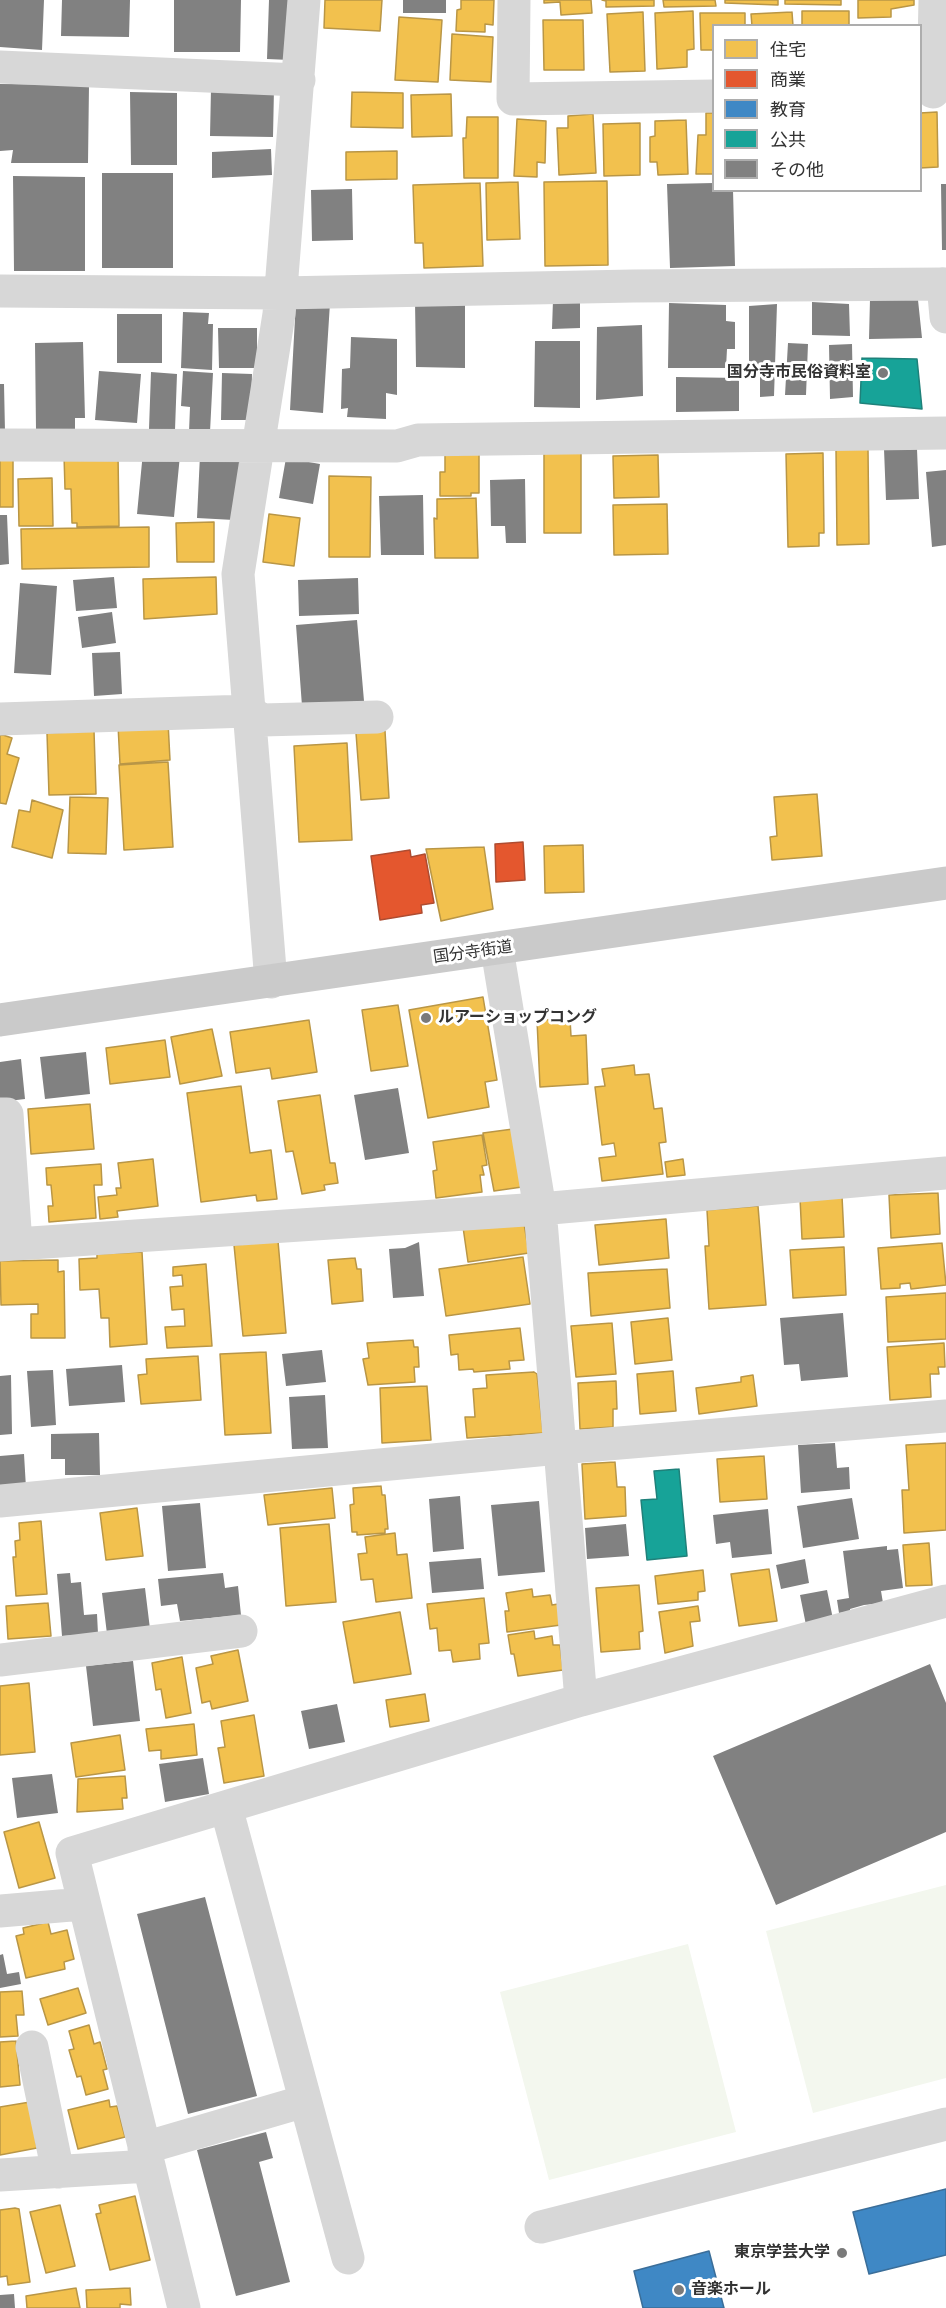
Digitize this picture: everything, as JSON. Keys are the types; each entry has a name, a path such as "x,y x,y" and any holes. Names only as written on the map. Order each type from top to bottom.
{"main road":[{"name":"国分寺街道","path":"0,1020 946,883"}],"street":[{"path":"271,982 238,574 281,293 304,0"},
{"path":"514,0 513,99 712,96"},
{"path":"933,92 935,0"},
{"path":"0,67 299,80"},
{"path":"0,291 281,293 633,286 945,284 946,317"},
{"path":"0,445 397,446 418,440 501,441 946,433"},
{"path":"0,718 248,711 262,720 377,717"},
{"path":"497,949 540,1209 581,1700"},
{"path":"0,1114 7,1114 8,1244 540,1209 946,1173"},
{"path":"0,1502 559,1448 946,1416"},
{"path":"184,2308 72,1853 581,1700 946,1601"},
{"path":"0,1660 241,1631"},
{"path":"226,1807 348,2258"},
{"path":"0,1911 83,1904"},
{"path":"32,2047 58,2172"},
{"path":"0,2175 58,2172 146,2157 305,2101"},
{"path":"541,2227 946,2124"}],"shaded area":[{"path":"946,1885 946,2078 813,2113 766,1931"},
{"path":"688,1944 736,2132 549,2180 500,1992"}],"building: 住宅":[{"path":"325,0 382,0 380,31 324,28"},
{"path":"461,0 494,0 493,25 485,24 485,32 456,31 457,10 461,9"},
{"path":"544,0 591,0 592,13 561,15 560,2 544,3"},
{"path":"602,0 654,0 654,6 606,7 606,1"},
{"path":"663,0 715,0 716,6 664,7"},
{"path":"725,0 778,0 778,5 725,3"},
{"path":"785,0 841,0 841,5 785,4"},
{"path":"858,0 914,0 914,5 891,9 891,17 858,18"},
{"path":"693,11 694,49 687,50 687,67 657,69 655,13"},
{"path":"802,11 849,11 849,24 802,24"},
{"path":"643,12 645,71 610,72 607,14"},
{"path":"792,12 793,24 752,24 751,14"},
{"path":"700,13 745,13 745,24 712,24 712,50 701,50"},
{"path":"399,17 442,20 438,82 395,80"},
{"path":"543,20 583,20 584,70 544,70"},
{"path":"452,34 493,37 491,82 450,80"},
{"path":"352,92 403,93 403,128 351,127"},
{"path":"451,94 452,136 412,137 411,95"},
{"path":"937,112 938,167 922,168 922,113"},
{"path":"706,113 712,113 712,174 696,174 698,135 706,135"},
{"path":"593,114 596,173 559,175 557,128 568,128 568,116"},
{"path":"467,117 498,117 498,178 464,178 463,138 466,138"},
{"path":"517,119 546,121 545,163 537,162 537,177 514,176"},
{"path":"686,120 688,174 658,175 657,162 650,162 650,137 655,136 655,121"},
{"path":"640,123 640,175 604,176 603,124"},
{"path":"397,151 397,179 346,180 346,152"},
{"path":"607,181 608,265 545,266 544,182"},
{"path":"518,182 520,239 487,240 486,183"},
{"path":"480,183 483,266 424,268 423,243 415,243 413,185"},
{"path":"836,449 868,449 869,544 837,545"},
{"path":"544,453 581,453 581,533 544,533"},
{"path":"823,453 824,533 819,533 819,546 788,547 786,454"},
{"path":"118,454 119,526 77,527 77,523 72,523 71,489 65,489 64,455"},
{"path":"479,454 479,493 471,493 471,496 440,496 440,472 445,472 445,455"},
{"path":"658,455 659,497 614,498 613,456"},
{"path":"0,458 13,459 13,507 0,507"},
{"path":"329,476 371,477 370,557 329,557"},
{"path":"52,478 53,526 19,526 18,479"},
{"path":"476,498 478,558 435,558 434,518 437,519 437,499"},
{"path":"667,504 668,554 614,555 613,505"},
{"path":"269,514 300,518 294,566 263,562"},
{"path":"214,522 214,562 177,562 176,523"},
{"path":"149,527 149,567 22,569 21,529"},
{"path":"216,577 217,614 144,619 143,579"},
{"path":"168,722 170,760 120,764 118,725"},
{"path":"94,731 96,794 49,795 47,733"},
{"path":"385,731 389,798 361,800 356,733"},
{"path":"0,734 12,738 7,754 19,758 6,804 0,803"},
{"path":"347,743 352,840 299,842 294,746"},
{"path":"168,762 173,847 124,850 119,765"},
{"path":"817,794 822,856 772,860 770,837 777,836 774,797"},
{"path":"70,797 108,798 106,854 68,853"},
{"path":"32,800 63,810 52,858 12,847 19,810 30,812"},
{"path":"583,845 584,892 545,893 544,846"},
{"path":"484,847 493,909 441,921 426,849"},
{"path":"483,997 497,1080 485,1082 489,1107 428,1118 409,1010"},
{"path":"398,1005 408,1066 371,1071 362,1010"},
{"path":"570,1019 571,1036 586,1035 588,1084 540,1087 537,1020"},
{"path":"309,1020 317,1072 272,1079 270,1068 236,1073 230,1032"},
{"path":"212,1029 222,1076 180,1084 171,1037"},
{"path":"165,1040 170,1077 110,1084 106,1048"},
{"path":"634,1065 635,1075 649,1074 654,1109 662,1108 666,1142 659,1143 663,1174 602,1181 599,1158 616,1156 614,1143 602,1145 595,1087 605,1086 602,1069"},
{"path":"241,1086 250,1153 271,1150 277,1199 257,1201 256,1195 201,1202 187,1093"},
{"path":"320,1095 330,1163 335,1163 338,1183 324,1185 325,1190 302,1194 293,1151 286,1152 278,1101"},
{"path":"90,1104 94,1149 31,1154 28,1109"},
{"path":"513,1129 522,1187 494,1191 483,1133"},
{"path":"482,1135 487,1165 482,1166 484,1175 480,1175 482,1192 436,1198 433,1171 437,1170 433,1142"},
{"path":"153,1159 158,1206 117,1211 118,1217 100,1219 98,1197 117,1195 116,1188 121,1188 118,1163"},
{"path":"683,1159 685,1175 667,1177 665,1162"},
{"path":"101,1164 102,1185 94,1185 96,1218 49,1222 48,1206 53,1206 51,1185 47,1185 46,1168"},
{"path":"938,1193 940,1234 891,1238 889,1195"},
{"path":"842,1196 844,1237 802,1239 800,1198"},
{"path":"758,1206 766,1305 709,1309 705,1246 709,1246 707,1210"},
{"path":"523,1218 529,1253 468,1262 463,1227"},
{"path":"666,1219 669,1258 599,1265 595,1225"},
{"path":"278,1241 286,1333 243,1336 234,1245"},
{"path":"942,1243 946,1285 911,1289 910,1283 900,1284 900,1288 881,1289 878,1248"},
{"path":"844,1247 846,1295 793,1298 790,1250"},
{"path":"142,1252 147,1344 110,1347 109,1318 101,1318 99,1289 80,1290 79,1259 97,1258 97,1254"},
{"path":"523,1257 530,1304 446,1316 439,1269"},
{"path":"355,1258 357,1269 361,1269 363,1301 332,1304 328,1260"},
{"path":"58,1260 58,1272 64,1271 65,1338 31,1338 31,1314 38,1314 38,1304 1,1305 0,1261"},
{"path":"206,1264 212,1346 167,1348 165,1327 185,1326 184,1309 172,1310 170,1287 183,1286 182,1275 173,1276 173,1267"},
{"path":"667,1269 670,1308 591,1316 588,1273"},
{"path":"946,1293 946,1339 888,1342 886,1297"},
{"path":"668,1318 672,1360 635,1364 631,1322"},
{"path":"612,1323 616,1374 576,1377 571,1326"},
{"path":"520,1328 524,1360 509,1361 510,1369 474,1372 473,1369 459,1370 458,1354 451,1355 449,1335"},
{"path":"413,1340 414,1347 418,1347 419,1367 414,1367 415,1382 368,1385 363,1359 369,1358 367,1343"},
{"path":"944,1343 945,1367 938,1367 939,1374 930,1374 931,1397 890,1400 887,1347"},
{"path":"266,1352 271,1433 225,1435 220,1354"},
{"path":"198,1356 201,1400 141,1404 138,1375 147,1374 146,1359"},
{"path":"673,1371 676,1411 640,1414 637,1374"},
{"path":"534,1372 537,1374 543,1433 467,1438 465,1417 475,1417 473,1389 487,1388 486,1375"},
{"path":"753,1375 757,1406 699,1414 696,1388 741,1382 741,1377"},
{"path":"616,1381 617,1409 613,1409 613,1427 580,1429 578,1383"},
{"path":"427,1386 431,1440 382,1443 380,1388"},
{"path":"946,1443 946,1530 904,1533 902,1490 909,1490 906,1445"},
{"path":"764,1456 767,1499 720,1502 717,1459"},
{"path":"615,1462 617,1487 625,1487 626,1516 585,1519 582,1464"},
{"path":"381,1486 382,1495 385,1495 388,1529 385,1529 385,1533 357,1535 357,1532 352,1532 350,1505 354,1504 353,1488"},
{"path":"332,1488 335,1518 268,1525 264,1495"},
{"path":"137,1508 143,1556 106,1560 100,1513"},
{"path":"41,1521 47,1594 16,1596 13,1557 16,1557 15,1541 20,1540 19,1523"},
{"path":"329,1524 336,1602 286,1606 280,1528"},
{"path":"395,1533 397,1555 407,1554 412,1598 376,1602 373,1579 361,1580 358,1554 367,1553 365,1537"},
{"path":"929,1543 932,1585 906,1586 903,1545"},
{"path":"769,1569 777,1621 739,1626 731,1574"},
{"path":"703,1570 705,1591 698,1592 698,1600 658,1604 655,1576"},
{"path":"639,1585 643,1631 639,1632 640,1649 601,1652 596,1588"},
{"path":"532,1589 533,1597 550,1595 552,1605 558,1604 561,1625 507,1632 505,1611 509,1611 506,1593"},
{"path":"484,1598 489,1643 479,1644 480,1659 453,1662 451,1650 439,1651 437,1628 430,1629 427,1604"},
{"path":"48,1603 51,1636 8,1639 6,1606"},
{"path":"698,1606 700,1621 690,1622 693,1646 665,1653 659,1612"},
{"path":"400,1612 411,1674 354,1683 343,1622"},
{"path":"534,1631 535,1639 552,1636 553,1645 560,1645 563,1670 518,1676 508,1635"},
{"path":"238,1650 248,1701 212,1709 210,1701 202,1703 196,1668 213,1664 211,1656"},
{"path":"182,1657 191,1713 166,1718 161,1689 156,1690 152,1663"},
{"path":"29,1683 35,1752 0,1755 0,1686"},
{"path":"425,1694 429,1721 390,1727 386,1700"},
{"path":"254,1715 264,1776 224,1783 218,1748 225,1747 221,1721"},
{"path":"194,1724 197,1755 161,1759 161,1750 149,1751 146,1729"},
{"path":"120,1735 125,1770 76,1777 71,1743"},
{"path":"125,1776 127,1798 122,1798 123,1809 77,1812 78,1779"},
{"path":"39,1822 55,1878 19,1888 4,1832"},
{"path":"48,1922 51,1934 67,1930 74,1959 64,1962 65,1969 26,1978 16,1936 24,1934 23,1928"},
{"path":"78,1988 86,2013 48,2025 40,1999"},
{"path":"22,1991 24,2015 16,2015 18,2036 0,2037 0,1992"},
{"path":"89,2025 94,2044 100,2042 107,2069 103,2070 108,2089 86,2095 81,2076 77,2077 69,2050 74,2049 69,2031"},
{"path":"16,2041 20,2085 0,2087 0,2042"},
{"path":"109,2100 110,2107 117,2106 125,2137 78,2149 68,2110"},
{"path":"30,2102 37,2148 0,2155 0,2107"},
{"path":"135,2196 150,2260 110,2270 96,2214 101,2213 99,2205"},
{"path":"60,2205 75,2266 46,2273 30,2212"},
{"path":"19,2209 30,2282 8,2285 7,2276 0,2277 0,2210"},
{"path":"76,2288 80,2308 27,2308 26,2296"},
{"path":"130,2288 131,2305 120,2304 120,2308 87,2308 86,2290"}],"building: 商業":[{"path":"523,842 525,880 496,882 495,844"},
{"path":"410,850 411,857 425,854 434,903 421,905 422,913 380,920 371,856"}],"building: 教育":[{"path":"946,2189 946,2255 869,2274 853,2212"},
{"name":"音楽ホール","path":"709,2251 724,2308 643,2308 634,2271"}],"building: 公共":[{"path":"862,358 917,359 922,409 860,403"},
{"path":"679,1469 687,1556 647,1560 641,1500 657,1499 654,1471"}],"building: その他":[{"path":"0,0 44,0 42,50 0,47"},
{"path":"62,0 130,0 129,37 61,36"},
{"path":"174,0 241,0 240,52 174,52"},
{"path":"269,0 292,0 290,60 267,59"},
{"path":"403,0 446,0 446,13 403,13"},
{"path":"0,84 89,85 88,163 11,163 13,150 0,151"},
{"path":"274,88 273,137 210,136 211,89"},
{"path":"130,92 177,93 177,165 131,165"},
{"path":"271,149 272,175 212,178 212,152"},
{"path":"102,173 173,173 173,268 102,268"},
{"path":"13,176 85,177 85,271 14,271"},
{"path":"712,183 712,192 733,192 735,266 670,268 667,184"},
{"path":"941,184 946,184 946,250 942,250"},
{"path":"352,189 353,240 312,241 311,190"},
{"path":"580,299 580,328 552,329 553,300"},
{"path":"870,299 918,300 922,338 869,339"},
{"path":"296,300 330,303 323,413 290,410"},
{"path":"415,301 465,303 465,368 416,367"},
{"path":"812,302 849,304 850,336 812,335"},
{"path":"669,303 726,305 726,321 735,322 735,349 727,349 726,368 668,368"},
{"path":"777,304 774,396 760,397 760,371 749,368 749,306"},
{"path":"183,312 209,313 208,324 213,324 212,370 181,368"},
{"path":"117,314 162,314 162,363 117,363"},
{"path":"642,325 643,396 596,400 597,327"},
{"path":"218,328 257,328 257,368 219,368"},
{"path":"351,337 397,339 397,395 386,393 386,419 347,417 348,408 341,409 342,369 350,368"},
{"path":"535,341 580,341 580,408 534,407"},
{"path":"83,342 85,418 75,418 75,430 36,430 35,343"},
{"path":"788,343 808,344 806,395 785,395"},
{"path":"852,344 853,397 830,399 829,345"},
{"path":"99,371 141,374 137,423 95,420"},
{"path":"183,371 213,373 210,432 189,432 190,407 181,406"},
{"path":"151,372 177,374 175,430 149,429"},
{"path":"222,373 252,374 251,420 221,420"},
{"path":"676,377 739,378 739,411 676,412"},
{"path":"0,384 4,384 5,432 0,432"},
{"path":"884,449 917,449 919,499 886,500"},
{"path":"143,452 180,455 174,517 137,514"},
{"path":"200,455 240,457 234,520 197,518"},
{"path":"286,458 320,464 313,504 279,498"},
{"path":"946,470 946,545 932,547 926,472"},
{"path":"525,479 526,543 506,543 505,526 491,526 490,480"},
{"path":"423,495 424,555 381,555 379,496"},
{"path":"0,515 7,515 9,564 0,565"},
{"path":"114,577 117,608 76,611 73,580"},
{"path":"358,578 359,614 299,616 298,580"},
{"path":"20,583 57,586 51,675 14,673"},
{"path":"112,612 116,643 82,648 78,617"},
{"path":"357,620 364,701 302,706 296,625"},
{"path":"120,652 122,694 94,696 92,653"},
{"path":"86,1052 90,1094 45,1099 40,1057"},
{"path":"21,1059 25,1099 0,1102 0,1062"},
{"path":"398,1088 409,1153 365,1160 354,1095"},
{"path":"419,1242 424,1296 393,1298 389,1249 405,1248"},
{"path":"843,1313 848,1377 801,1381 799,1364 784,1365 780,1318"},
{"path":"322,1350 326,1382 286,1386 282,1354"},
{"path":"122,1365 125,1402 69,1406 66,1369"},
{"path":"53,1370 56,1425 31,1427 27,1371"},
{"path":"11,1375 12,1434 0,1435 0,1376"},
{"path":"325,1395 328,1448 292,1449 289,1397"},
{"path":"99,1433 100,1475 65,1475 65,1459 51,1459 51,1434"},
{"path":"835,1443 837,1468 849,1467 850,1489 801,1493 798,1445"},
{"path":"24,1454 26,1488 0,1490 0,1456"},
{"path":"460,1496 464,1549 433,1552 429,1499"},
{"path":"852,1498 859,1539 803,1548 797,1506"},
{"path":"539,1501 545,1572 498,1576 491,1505"},
{"path":"200,1503 206,1568 168,1571 162,1506"},
{"path":"768,1509 772,1554 732,1558 730,1542 716,1544 713,1515"},
{"path":"626,1524 629,1556 587,1559 585,1528"},
{"path":"887,1546 887,1550 898,1549 903,1588 881,1591 883,1603 864,1605 850,1609 850,1612 839,1613 837,1600 849,1598 843,1551"},
{"path":"481,1558 484,1589 432,1593 429,1562"},
{"path":"805,1559 809,1583 781,1589 776,1565"},
{"path":"70,1573 71,1583 81,1582 84,1615 97,1614 98,1634 62,1636 57,1574"},
{"path":"223,1573 225,1588 238,1586 241,1615 180,1621 177,1604 161,1606 158,1579"},
{"path":"145,1588 150,1629 107,1634 102,1593"},
{"path":"827,1590 833,1619 806,1625 800,1595"},
{"path":"133,1661 140,1721 93,1726 86,1666"},
{"path":"930,1664 946,1703 946,1832 776,1905 713,1756"},
{"path":"337,1704 345,1742 309,1749 301,1711"},
{"path":"203,1758 209,1794 165,1802 159,1764"},
{"path":"52,1774 58,1813 17,1818 12,1778"},
{"path":"205,1897 257,2096 188,2114 137,1914"},
{"path":"3,1954 7,1974 19,1972 21,1984 0,1988 0,1955"},
{"path":"266,2132 273,2158 259,2162 290,2282 236,2296 197,2150"},
{"path":"14,2294 15,2308 0,2308 0,2295"}],"place":[{"name":"国分寺市民俗資料室","path":"883,373"},
{"name":"ルアーショップコング","path":"426,1018"},
{"name":"東京学芸大学","path":"842,2253"},
{"name":"音楽ホール","path":"679,2290"}]}
